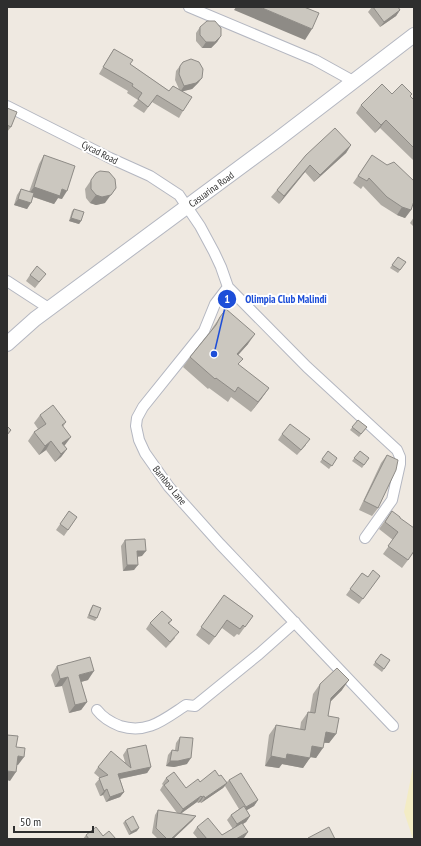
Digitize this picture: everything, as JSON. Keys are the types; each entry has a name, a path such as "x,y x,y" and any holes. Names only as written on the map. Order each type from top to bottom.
{"street":[{"path":"189,7 315,60 353,80"},
{"name":"Casuarina Road","path":"7,344 35,319 277,140 353,80 414,35"},
{"name":"Cycad Road","path":"7,106 110,158 150,176 179,195 187,207"},
{"path":"187,207 200,226 214,252 228,287 302,362 397,450 400,457 400,464 392,500 365,538"},
{"path":"7,281 50,309"},
{"name":"Bamboo Lane","path":"228,287 215,304 204,331 142,407 137,418 136,426 139,440 145,453 169,487 220,544 393,726"},
{"path":"97,710 110,722 126,728 135,729 152,726 186,705 195,706 259,654 295,622"}],"sand":[{"path":"414,762 414,839 413,839 404,812"}],"building":[{"path":"260,7 304,7 319,13 312,29"},
{"path":"373,7 398,7 400,10 384,22"},
{"path":"207,21 215,21 221,28 221,36 215,42 206,42 200,35 200,27"},
{"path":"114,49 133,60 130,64 169,91 173,86 192,97 183,111 157,95 148,107 138,99 142,93 132,86 133,84 103,67"},
{"path":"191,59 199,62 203,69 202,78 196,83 184,86 179,74 180,66 183,62"},
{"path":"382,84 392,94 402,84 412,94 410,96 414,100 414,148 386,120 381,125 361,105"},
{"path":"7,108 17,112 11,127 7,125"},
{"path":"335,128 351,145 320,175 310,165 284,196 277,190 306,155"},
{"path":"44,155 75,166 67,191 62,189 60,196 34,187"},
{"path":"372,155 387,165 394,162 414,181 414,201 411,210 402,207 387,197 369,178 367,181 358,176"},
{"path":"100,171 109,172 115,179 116,188 111,195 102,197 96,195 91,189 91,180 96,173"},
{"path":"21,189 34,193 31,203 18,199"},
{"path":"74,209 84,212 81,221 71,218"},
{"path":"398,257 406,262 400,270 392,265"},
{"path":"37,266 46,274 39,282 30,275"},
{"path":"226,309 255,334 237,354 243,359 238,364 269,388 258,402 238,387 235,392 216,378 215,379 190,357 216,325"},
{"path":"53,405 66,422 62,425 71,437 62,443 67,449 61,454 51,441 45,446 34,432 46,424 40,415"},
{"path":"358,420 367,427 361,434 352,427"},
{"path":"290,424 310,439 301,450 282,434"},
{"path":"7,426 11,430 7,435"},
{"path":"328,451 337,458 332,466 322,459"},
{"path":"360,451 369,458 364,465 354,458"},
{"path":"387,455 398,460 396,470 378,508 364,501"},
{"path":"69,511 77,517 68,530 60,524"},
{"path":"392,511 414,528 414,551 408,560 388,546 398,532 385,522"},
{"path":"145,539 146,551 137,551 138,565 127,565 125,540"},
{"path":"373,570 380,576 363,599 350,589 362,573 368,577"},
{"path":"224,595 253,616 245,627 243,625 240,629 227,620 215,637 201,627"},
{"path":"93,605 101,608 97,618 89,615"},
{"path":"162,611 172,620 168,623 179,632 170,642 150,623"},
{"path":"381,654 390,660 384,669 375,662"},
{"path":"90,657 94,671 79,675 87,702 75,705 68,677 60,679 57,666"},
{"path":"337,668 349,680 331,698 328,716 339,718 336,734 326,732 323,748 312,746 310,758 287,754 286,759 271,756 276,725 305,730 308,712 315,713 320,684"},
{"path":"7,735 18,736 16,747 25,748 24,757 18,756 16,772 7,771"},
{"path":"180,737 193,738 191,758 170,761 172,750 178,751"},
{"path":"146,745 151,767 118,774 124,792 110,797 107,789 104,791 99,778 108,775 98,767 111,751 131,768 127,749"},
{"path":"215,770 227,783 205,798 204,796 201,796 183,809 164,785 169,781 166,778 174,772 186,788 198,779 200,782"},
{"path":"241,773 258,800 246,807 229,780"},
{"path":"244,806 250,816 237,824 231,815"},
{"path":"158,810 196,816 171,839 167,839 156,828"},
{"path":"133,816 139,828 131,832 125,821"},
{"path":"208,818 222,835 242,823 248,832 236,839 207,839 197,827"},
{"path":"96,827 103,836 109,831 116,839 89,839 86,835"},
{"path":"329,827 335,839 308,839 308,838"}],"place":[{"name":"Olimpia Club Malindi","path":"214,354"}]}
